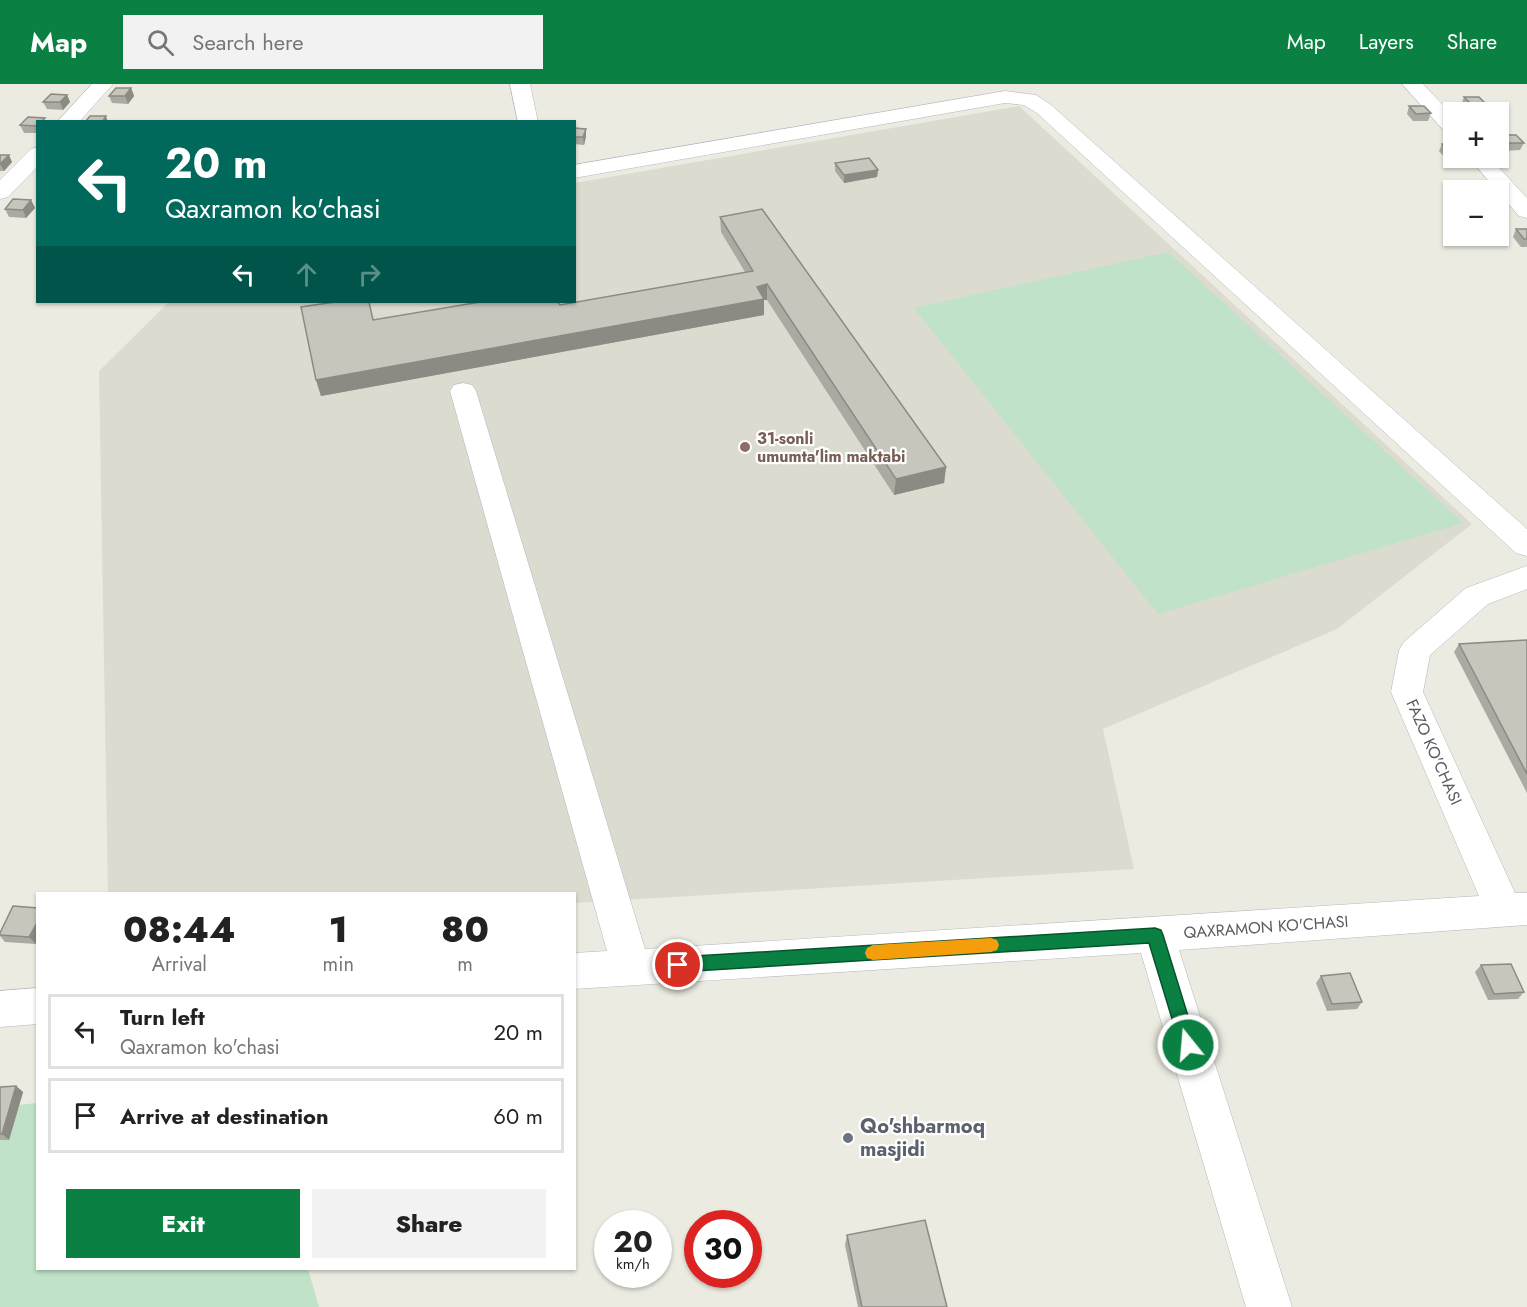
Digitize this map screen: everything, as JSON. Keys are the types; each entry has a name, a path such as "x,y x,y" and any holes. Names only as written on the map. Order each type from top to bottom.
{"street":[{"path":"69,120 102,84"},
{"path":"520,84 528,120"},
{"path":"1412,84 1443,118"},
{"path":"576,172 1005,97 1029,99 1044,109 1527,546"},
{"path":"0,192 36,155"},
{"path":"1488,168 1527,211"},
{"path":"463,391 631,968"},
{"name":"FAZO KO'CHASI","path":"1515,909 1407,692 1415,650 1477,596 1527,577"},
{"name":"QAXRAMON KO'CHASI","path":"576,971 1155,935 1515,909"},
{"path":"1155,935 1269,1307"},
{"path":"0,1009 36,1006"}],"shaded area":[{"name":"31-sonli umumta'lim maktabi","path":"1019,106 1472,524 1337,629 1103,729 1134,869 576,903 576,892 108,892 99,371 168,303 576,303 576,183"}],"green space":[{"path":"1168,252 1463,523 1158,614 914,308"},
{"path":"36,1103 36,1270 308,1270 319,1307 0,1307 0,1107"}],"building":[{"path":"116,88 131,88 125,96 109,96"},
{"path":"51,94 67,95 60,102 43,102"},
{"path":"1464,97 1479,97 1484,102 1469,102"},
{"path":"1409,106 1424,106 1431,113 1416,114"},
{"path":"90,116 106,116 103,120 87,120"},
{"path":"28,117 45,118 36,120 36,126 20,125"},
{"path":"576,128 586,129 583,137 576,137"},
{"path":"1509,135 1516,135 1524,143 1509,143"},
{"path":"0,155 9,155 0,164"},
{"path":"869,158 878,170 844,175 835,163"},
{"path":"13,199 31,200 23,210 5,209"},
{"path":"762,209 946,467 896,479 767,284 757,287 764,299 316,380 301,307 328,303 369,303 373,320 474,303 559,303 560,305 576,303 753,271 720,217"},
{"path":"1516,229 1527,229 1527,239 1524,239"},
{"path":"1527,640 1527,774 1459,644"},
{"path":"13,906 36,908 36,925 29,937 0,935"},
{"path":"1511,964 1524,992 1494,994 1481,965"},
{"path":"1350,973 1362,1002 1332,1004 1321,976"},
{"path":"16,1086 2,1134 0,1134 0,1087"},
{"path":"925,1220 947,1307 862,1307 847,1235"}],"slow traffic":[{"path":"873,953 991,945"}],"place":[{"name":"31-sonli umumta'lim maktabi","path":"745,447"},
{"name":"Qo'shbarmoq masjidi","path":"848,1138"}],"route":[{"path":"678,965 1155,935 1188,1045"}]}
